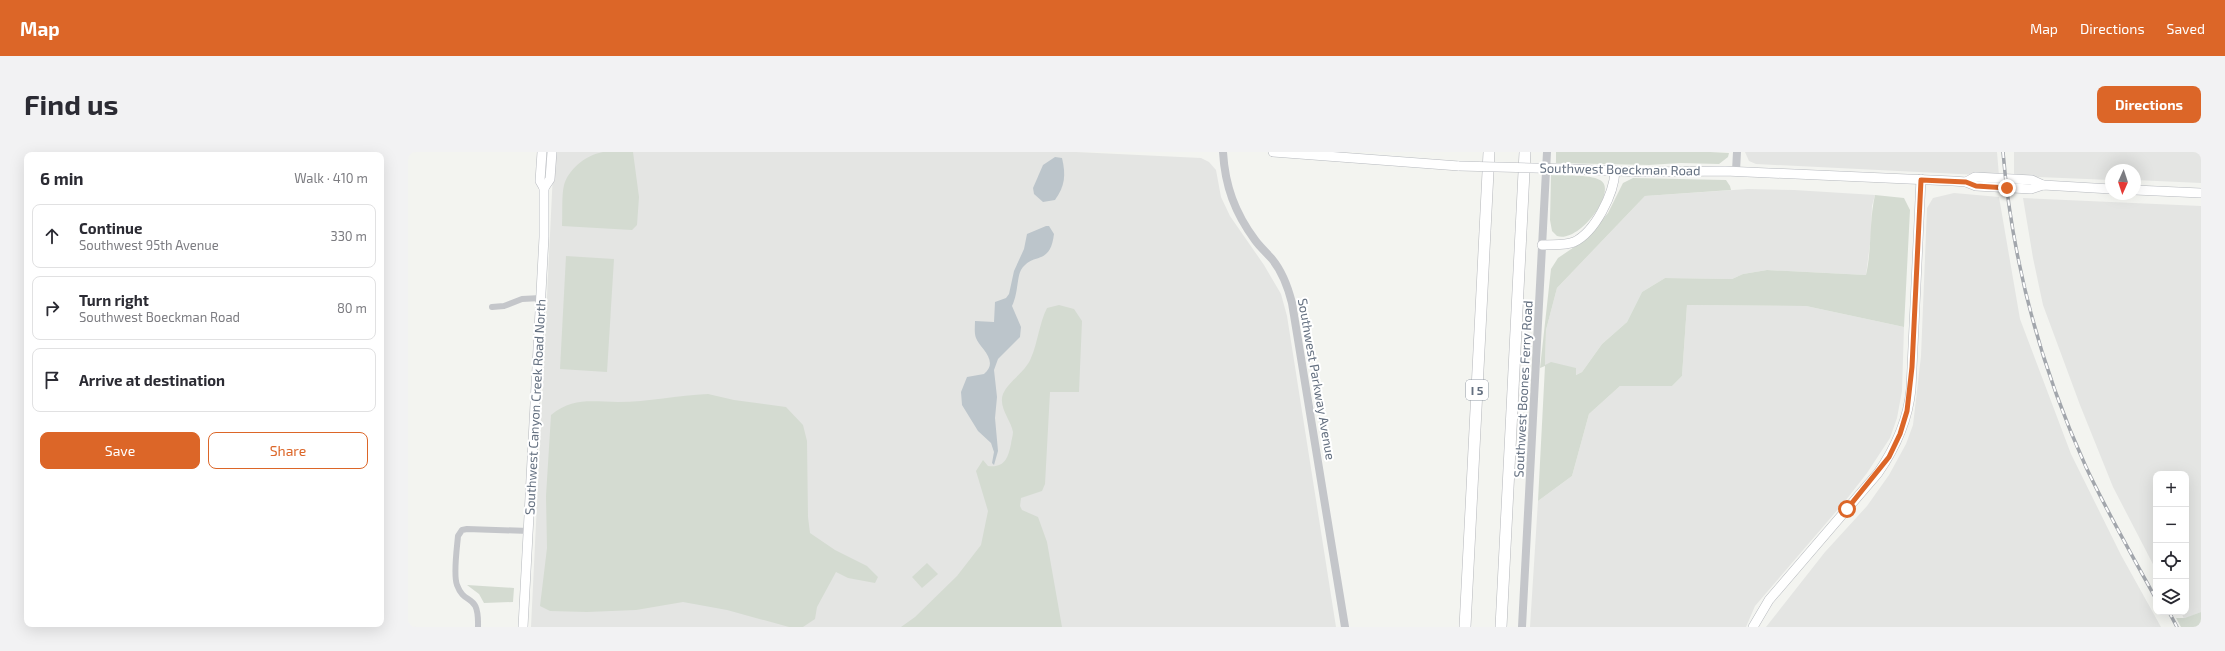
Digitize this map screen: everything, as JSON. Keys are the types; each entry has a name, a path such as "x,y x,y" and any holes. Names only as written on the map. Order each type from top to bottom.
{"highway":[{"name":"I 5","path":"1465,627 1489,152"},
{"path":"1501,627 1525,152"}],"main road":[{"name":"Southwest Canyon Creek Road North","path":"542,152 540,181 544,188"},
{"name":"Southwest Canyon Creek Road North","path":"523,627 541,298 544,188 550,178 552,152"},
{"name":"Southwest Boeckman Road","path":"1273,152 1459,166 1615,171 1736,171 1966,182 1975,178 1983,178 2032,180 2043,185 2105,189"},
{"path":"1542,245 1568,243 1580,237 1608,201 1614,185 1615,171"},
{"path":"1754,627 1769,600 1878,473 1891,453 1906,419 1911,389 1921,180"},
{"path":"2141,190 2201,193"}],"street":[{"name":"Southwest Parkway Avenue","path":"1223,152 1226,183 1234,206 1254,239 1278,268 1291,298 1345,627"},
{"name":"Southwest Boones Ferry Road","path":"1522,627 1547,152"},
{"path":"1736,171 1737,152"},
{"path":"492,307 504,306 522,299 541,298"},
{"path":"478,627 478,611 476,604 461,592 456,582 458,536 462,530 466,528 529,531"}],"shaded area":[{"path":"554,152 1076,152 1201,158 1209,162 1216,170 1221,197 1230,216 1264,265 1281,294 1287,316 1336,627 531,627"},
{"path":"603,152 633,152 639,197 637,225 632,230 562,226 563,191 565,182 571,171 580,162"},
{"path":"1556,152 1729,153 1728,157 1719,164 1680,163 1649,165 1556,163"},
{"path":"1745,152 1997,152 1999,176 1756,164 1749,161"},
{"path":"2014,152 2201,152 2201,183 2141,180 2141,164 2105,164 2105,180 2014,176"},
{"path":"1055,157 1062,158 1064,170 1063,185 1055,200 1043,202 1034,194 1033,188 1043,165"},
{"path":"1551,175 1595,178 1600,180 1605,186 1601,204 1594,215 1576,232 1566,236 1557,236 1552,231 1550,220"},
{"path":"1633,178 1726,180 1731,190 1645,196 1557,288 1546,330 1545,365 1551,362 1576,368 1576,375 1582,372 1602,344 1627,322 1642,292 1665,278 1732,279 1743,274 1767,270 1866,275 1875,195 1904,198 1910,210 1904,327 1806,306 1687,305 1682,376 1672,386 1620,386 1589,414 1572,476 1538,501 1545,366 1540,368 1551,269 1558,258 1586,239 1608,213 1623,183"},
{"path":"1748,189 1875,195 1872,206 1871,236 1866,275 1767,270 1743,274 1732,279 1665,278 1642,292 1627,322 1602,344 1582,372 1576,375 1545,365 1546,330 1557,288 1645,196"},
{"path":"1954,193 1999,197 2020,319 2071,454 2121,555 2161,627 1766,627 1825,552 1867,506 1889,475 1906,444 1913,425 1921,356 1927,208 1933,198"},
{"path":"2023,198 2201,206 2201,612 2184,619 2182,615 2189,615 2189,471 2153,471 2153,564 2113,487 2080,405 2043,305"},
{"path":"1049,226 1054,234 1052,244 1049,251 1045,255 1026,264 1021,270 1012,306 1021,327 1020,337 998,359 994,370 997,397 995,418 998,451 994,465 992,463 994,452 991,443 978,431 962,405 961,392 967,377 984,374 990,364 987,354 976,338 975,321 994,322 995,302 1006,298 1009,294 1014,271 1024,249 1027,234"},
{"path":"566,256 614,259 607,372 560,369"},
{"path":"1059,305 1074,309 1082,321 1079,392 1050,392 1045,484 1042,491 1021,498 1020,506 1022,510 1038,517 1047,542 1062,627 901,627 915,617 957,576 981,545 988,511 976,471 983,460 988,466 994,466 1002,464 1007,458 1013,432 1003,409 1003,394 1009,385 1025,368 1031,358 1047,308"},
{"path":"1687,305 1806,306 1904,327 1902,391 1897,418 1890,438 1867,473 1846,500 1755,606 1746,627 1530,627 1538,501 1572,476 1589,414 1620,386 1672,386 1682,376"},
{"path":"708,394 734,400 786,407 803,425 807,441 808,517 810,533 835,550 867,566 878,577 875,583 848,578 836,572 817,607 815,619 803,627 789,627 727,610 683,602 636,610 587,612 550,611 540,606 547,548 546,496 551,415 567,405 575,403 591,401 629,402"},
{"path":"927,563 938,574 922,588 912,577"},
{"path":"467,585 514,588 513,602 484,603 479,594"},
{"path":"2201,612 2201,627 2181,627 2176,618 2185,618"}],"railway":[{"path":"2003,152 2013,233 2021,273 2042,352 2055,391 2094,484 2153,594"},
{"path":"2171,615 2177,627"}],"route":[{"path":"1847,509 1878,473 1889,457 1897,443 1906,419 1910,396 1912,367 1921,180 1966,182 1976,186 2007,188"}]}
